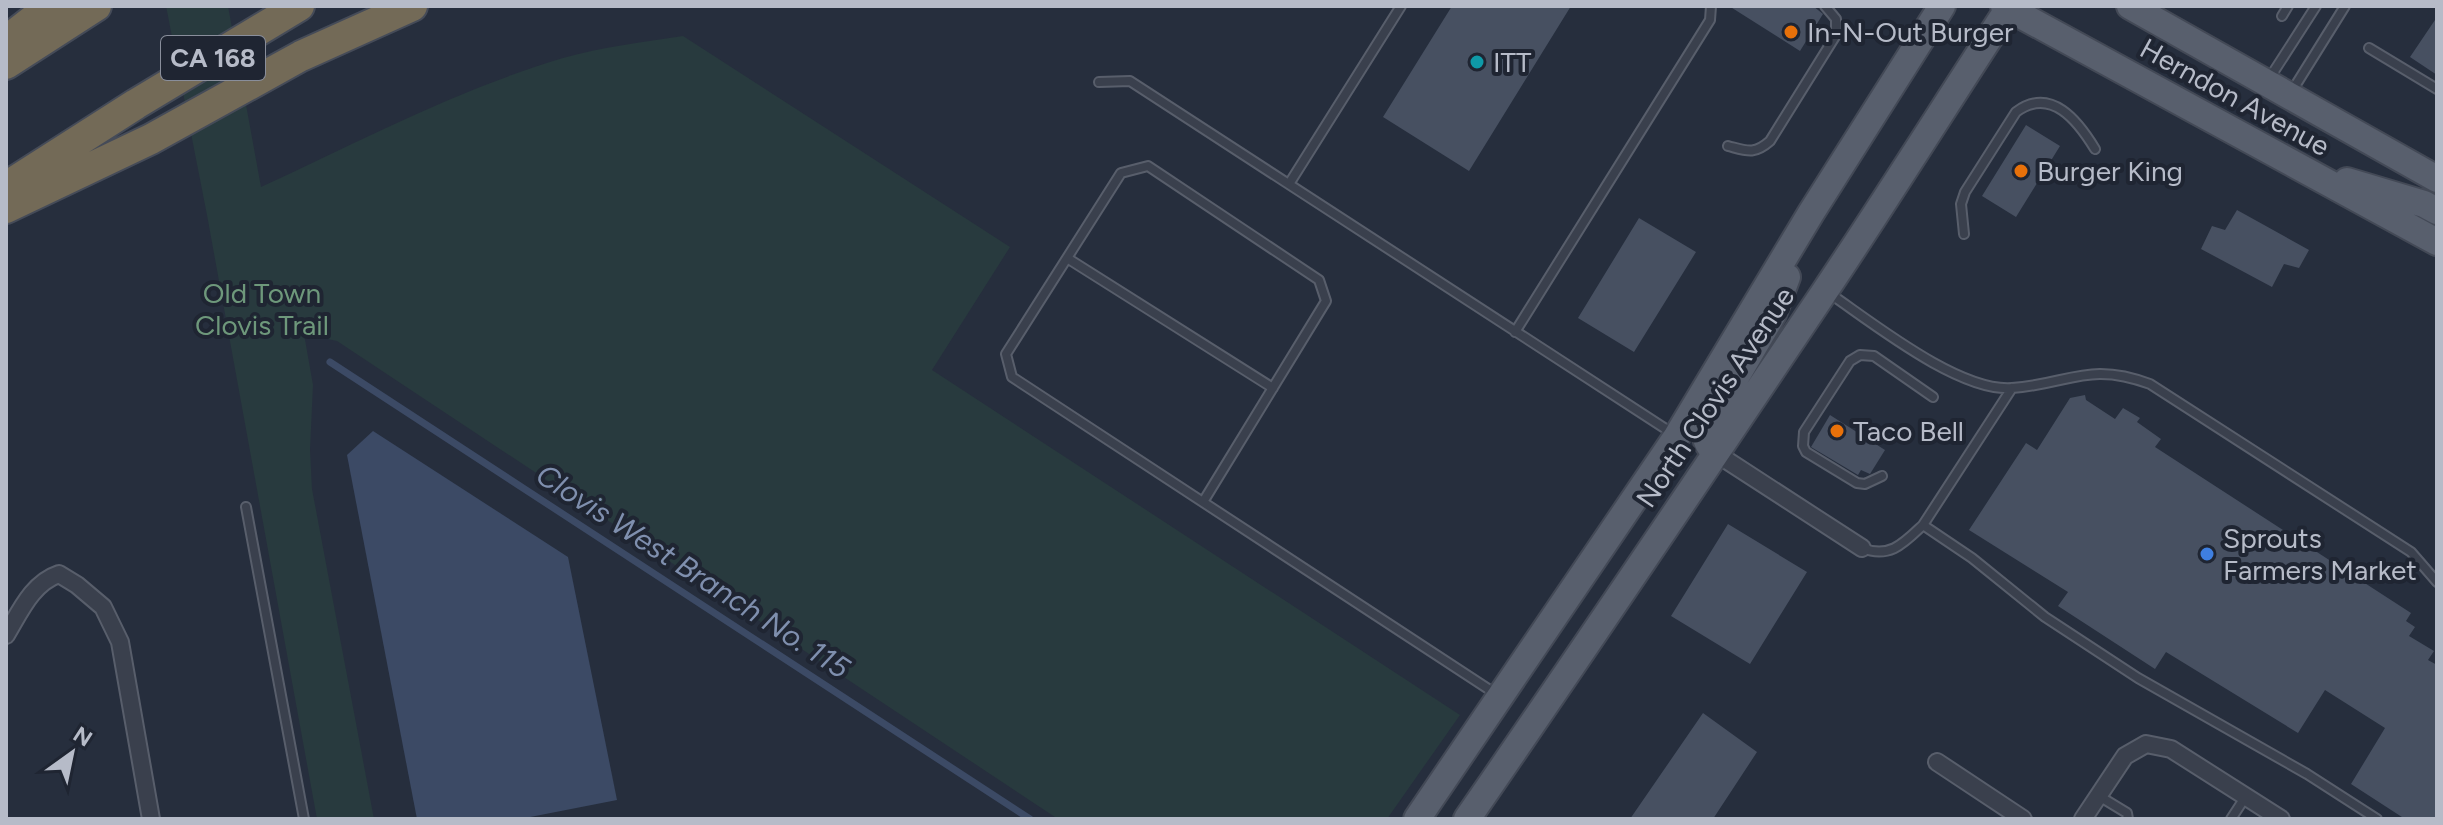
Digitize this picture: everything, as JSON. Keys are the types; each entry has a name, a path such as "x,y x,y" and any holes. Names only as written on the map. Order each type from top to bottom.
{"highway":[{"path":"6,41 51,6"},
{"path":"6,64 96,6"},
{"path":"6,208 151,139 301,56 412,6"},
{"name":"CA 168","path":"6,187 294,9"}],"main road":[{"name":"North Clovis Avenue","path":"1417,819 1677,436 1811,213 1942,6"},
{"name":"Herndon Avenue","path":"2130,6 2437,179"},
{"name":"North Clovis Avenue","path":"1467,819 1825,290 2007,7"},
{"name":"Herndon Avenue","path":"2007,7 2437,242"},
{"path":"2293,165 2424,204 2437,211"},
{"path":"1714,452 1704,436 1709,423 1773,314 1811,213"}],"street":[{"path":"1714,452 1862,548"},
{"path":"6,635 45,579 59,574 103,607 120,642 151,819"},
{"path":"2083,819 2125,756 2146,744 2171,749 2281,819"},
{"path":"1937,762 2023,819"}],"lane":[{"path":"1289,184 1401,6"},
{"path":"1515,332 1710,20 1711,6"},
{"path":"1728,146 1750,152 1760,150 1770,141 1836,35 1836,19 1825,6"},
{"path":"2282,16 2288,6"},
{"path":"2278,88 2316,6"},
{"path":"2278,88 2345,6"},
{"path":"2369,48 2437,89"},
{"path":"1099,82 1130,81 1677,436"},
{"path":"1964,234 1961,204 1965,192 2016,112 2026,105 2037,102 2049,104 2073,117 2095,149"},
{"path":"1203,502 1326,301 1319,280 1148,166 1121,173 1006,354 1012,377 1500,697"},
{"path":"1067,258 1273,388"},
{"path":"1825,290 1949,372 1980,384 2012,388 2107,373 2150,384 2388,536 2411,552 2437,582"},
{"path":"1882,476 1865,484 1857,483 1806,452 1804,432 1850,361 1860,355 1874,356 1933,397"},
{"path":"1862,548 1880,553 1891,551 1923,525 2012,388"},
{"path":"246,507 304,819"},
{"path":"1923,525 1972,558 2045,617 2138,678 2307,774 2377,819"},
{"path":"2429,573 2437,561"},
{"path":"2098,796 2127,813 2128,819"},
{"path":"2231,819 2246,796"}],"green space":[{"name":"Old Town Clovis Trail","path":"166,6 228,6 261,187 410,117 524,71 593,51 683,36 1010,247 932,370 1460,715 1387,819 1058,819 337,341 304,334 313,385 312,489 374,819 317,819"}],"water":[{"path":"373,431 568,557 617,800 520,819 417,819 347,455"}],"building":[{"name":"ITT","path":"1452,6 1571,6 1469,171 1383,117"},
{"name":"In-N-Out Burger","path":"1729,6 1813,6 1823,14 1800,51"},
{"path":"2437,17 2437,75 2410,57"},
{"name":"Burger King","path":"2026,125 2060,146 2016,217 1982,196"},
{"path":"2237,210 2309,250 2299,268 2284,264 2272,287 2201,249 2212,226 2225,230"},
{"path":"1639,218 1696,252 1634,352 1578,318"},
{"path":"2085,395 2086,400 2115,419 2123,408 2140,418 2137,422 2161,439 2155,447 2411,613 2406,621 2415,627 2409,636 2434,651 2428,660 2437,665 2437,819 2405,819 2351,784 2385,728 2325,690 2298,733 2166,652 2155,669 2058,606 2068,592 1969,530 2026,443 2037,450 2070,398"},
{"name":"Taco Bell","path":"1830,415 1885,450 1870,474 1861,470 1858,475 1811,447"},
{"path":"1728,524 1807,572 1750,664 1671,616"},
{"path":"1703,713 1757,752 1713,819 1630,819"}],"waterway":[{"name":"Clovis West Branch No. 115","path":"330,362 1030,819"}],"place":[{"name":"In-N-Out Burger","path":"1791,32"},
{"name":"ITT","path":"1477,62"},
{"name":"Burger King","path":"2021,171"},
{"name":"Taco Bell","path":"1837,431"},
{"name":"Sprouts Farmers Market","path":"2207,554"}]}
